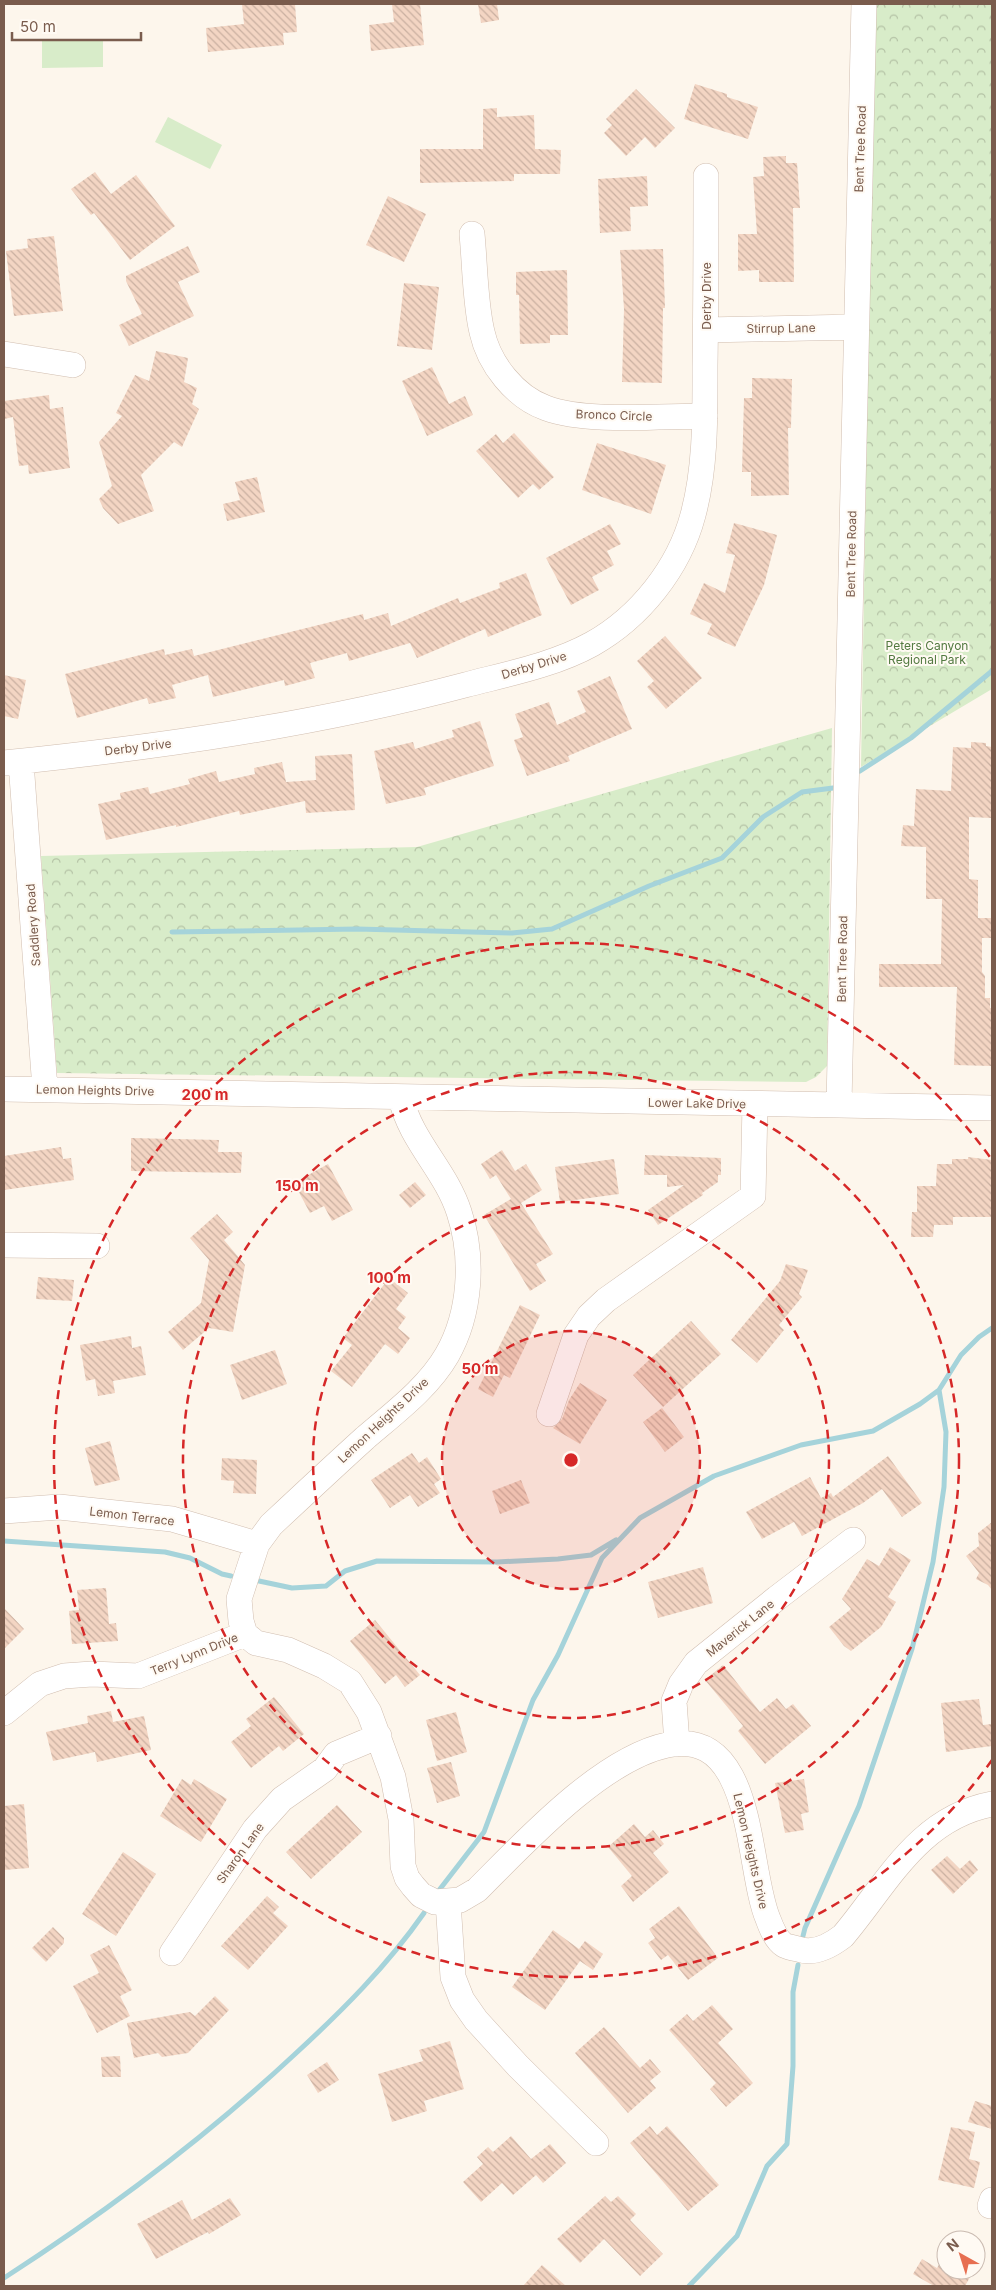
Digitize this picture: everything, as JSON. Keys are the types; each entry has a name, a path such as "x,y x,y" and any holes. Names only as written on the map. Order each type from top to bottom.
{"street":[{"name":"Bent Tree Road","path":"839,1104 864,4"},
{"name":"Derby Drive","path":"12,762 181,742 324,718 474,683 565,657 594,643 622,623 648,598 666,575 681,546 693,516 702,463 705,416 706,176"},
{"name":"Bronco Circle","path":"472,234 482,332 489,351 500,371 516,390 546,408 584,416 705,416"},
{"name":"Stirrup Lane","path":"706,330 856,327"},
{"path":"4,354 73,365"},
{"name":"Saddlery Road","path":"12,762 45,1089"},
{"name":"Lemon Heights Drive","path":"4,1089 401,1098 408,1122 437,1166 458,1209 466,1236 468,1287 456,1335 447,1355 418,1391 321,1477 271,1525 257,1544 239,1599 241,1621 245,1634"},
{"name":"Lower Lake Drive","path":"401,1098 992,1108"},
{"path":"549,1414 576,1335 589,1316 606,1300 753,1196 755,1104"},
{"path":"4,1245 97,1246"},
{"name":"Lemon Terrace","path":"4,1511 59,1507 172,1519 257,1544"},
{"name":"Maverick Lane","path":"677,1744 674,1701 681,1684 696,1663 853,1540"},
{"path":"245,1634 256,1643 288,1650 324,1666 350,1682 369,1712 393,1777 401,1819 403,1866 407,1878 421,1895 435,1902 448,1902 453,1978 462,2000 476,2020 518,2066 596,2143"},
{"name":"Terry Lynn Drive","path":"4,1713 40,1684 64,1676 92,1674 138,1676 245,1634"},
{"name":"Sharon Lane","path":"172,1953 255,1829 282,1799 325,1769 336,1754 382,1743"},
{"name":"Lemon Heights Drive","path":"448,1902 460,1900 477,1890 572,1798 601,1776 656,1748 677,1744 694,1745 712,1751 724,1763 733,1777 746,1824 761,1904 772,1929 782,1944 804,1952 832,1944 843,1936 897,1864 934,1830 955,1816 980,1806 992,1804"}],"green space":[{"name":"Peters Canyon Regional Park","path":"874,4 992,4 992,689 861,767"},
{"path":"103,39 103,67 42,68 42,40"},
{"path":"168,117 222,145 210,169 155,142"},
{"path":"832,728 827,1066 816,1077 806,1082 57,1073 41,856 417,847"}],"building":[{"path":"242,4 295,4 297,32 283,33 284,45 208,52 206,28 244,24"},
{"path":"392,4 420,4 424,45 371,51 369,25 394,22"},
{"path":"478,4 497,4 499,20 481,23"},
{"path":"695,84 727,94 727,97 758,107 748,139 684,119"},
{"path":"636,89 675,128 655,148 645,137 626,156 604,133 612,125 606,119"},
{"path":"497,108 497,117 534,115 535,149 561,150 560,174 514,174 514,181 420,183 420,149 483,149 483,109"},
{"path":"786,156 786,163 797,163 800,208 793,208 794,282 759,282 759,270 738,271 738,234 757,234 753,177 764,176 763,157"},
{"path":"95,172 111,194 136,175 175,226 130,260 94,213 91,215 71,189"},
{"path":"647,176 648,206 630,207 631,231 600,233 598,179"},
{"path":"388,196 426,214 404,262 366,245"},
{"path":"54,236 63,311 14,316 6,251 28,248 27,239"},
{"path":"188,246 200,272 178,282 194,316 129,346 119,325 142,314 126,281 126,276"},
{"path":"663,249 665,308 663,308 662,383 622,382 624,309 620,250"},
{"path":"567,270 568,335 550,335 550,343 520,344 519,295 516,295 516,272"},
{"path":"404,283 439,287 432,350 397,346"},
{"path":"156,351 188,358 184,382 197,388 192,404 199,409 182,447 174,442 141,475 154,511 118,524 103,508 99,499 112,486 99,442 122,416 116,413 135,375 149,381"},
{"path":"432,367 449,404 465,396 473,415 427,436 402,381"},
{"path":"752,378 792,379 791,428 788,428 789,495 751,496 751,472 742,472 744,398 752,398"},
{"path":"49,395 50,409 63,407 70,468 29,474 28,465 19,466 13,417 4,419 4,401"},
{"path":"514,433 554,477 539,490 533,484 518,498 476,451 496,434 503,443"},
{"path":"597,443 666,465 651,514 582,490"},
{"path":"257,477 265,512 227,521 223,504 240,500 235,482"},
{"path":"734,523 777,535 764,585 735,647 707,634 712,624 690,614 704,583 725,593 735,555 726,553"},
{"path":"610,524 621,544 607,551 614,565 592,577 599,590 571,605 546,558"},
{"path":"526,573 542,615 488,637 485,629 417,658 410,643 349,661 347,653 310,663 315,678 285,686 284,680 213,697 208,675 172,685 176,698 149,704 147,698 77,718 65,674 164,649 165,655 192,649 194,656 363,614 364,620 388,613 391,626 458,598 460,603 500,588 499,583"},
{"path":"665,636 702,678 666,709 647,687 654,681 637,661"},
{"path":"4,675 26,680 18,719 4,716"},
{"path":"610,676 632,729 568,756 570,761 527,776 514,740 523,737 515,714 549,702 557,725 586,712 577,691"},
{"path":"480,721 494,766 424,788 426,795 386,804 374,751 413,742 415,749 454,737 452,730"},
{"path":"971,742 986,743 986,746 992,747 991,818 969,817 969,879 978,880 978,918 992,918 992,938 982,938 982,972 985,976 985,998 990,998 990,1008 992,1008 992,1066 954,1065 957,987 879,987 879,964 941,964 942,899 926,899 926,847 901,846 903,825 914,826 916,789 951,791 953,747 971,748"},
{"path":"352,754 355,810 306,813 305,801 240,815 239,811 176,827 176,825 106,840 98,804 121,799 120,793 148,787 150,794 190,784 188,779 216,771 219,782 255,774 254,768 282,762 286,782 316,780 315,756"},
{"path":"131,1138 219,1140 218,1152 242,1152 241,1173 131,1171"},
{"path":"61,1147 63,1159 71,1158 74,1180 4,1190 4,1156"},
{"path":"502,1150 515,1171 526,1164 542,1190 521,1203 553,1254 536,1264 546,1281 530,1291 484,1215 511,1199 496,1175 490,1179 481,1164"},
{"path":"645,1155 721,1158 721,1175 718,1175 718,1182 702,1193 703,1195 658,1225 648,1210 684,1185 667,1187 667,1175 644,1175"},
{"path":"968,1157 992,1160 992,1217 953,1217 953,1225 934,1225 933,1237 911,1237 912,1212 917,1212 917,1186 936,1186 937,1164 952,1164 952,1159 968,1159"},
{"path":"614,1159 619,1194 560,1202 555,1167"},
{"path":"328,1164 353,1210 332,1221 324,1206 310,1213 294,1183"},
{"path":"415,1182 426,1195 410,1208 399,1195"},
{"path":"217,1214 233,1232 224,1240 245,1265 233,1332 209,1328 183,1350 168,1332 201,1303 209,1260 190,1238"},
{"path":"786,1264 808,1270 799,1294 802,1297 779,1325 784,1330 757,1363 731,1340 780,1281"},
{"path":"38,1277 74,1280 72,1301 36,1299"},
{"path":"389,1278 408,1293 396,1309 406,1317 398,1328 410,1338 398,1354 385,1344 352,1387 331,1371 352,1345 343,1338"},
{"path":"520,1305 540,1315 510,1378 504,1375 493,1397 478,1389"},
{"path":"691,1321 721,1354 663,1407 633,1375"},
{"path":"131,1336 132,1348 141,1346 146,1375 113,1381 115,1393 98,1396 95,1379 86,1381 80,1345"},
{"path":"275,1350 287,1384 242,1400 230,1365"},
{"path":"580,1383 607,1400 580,1444 553,1428 562,1419 569,1400"},
{"path":"662,1408 684,1437 665,1452 643,1422"},
{"path":"110,1441 120,1480 95,1486 85,1448"},
{"path":"412,1453 419,1463 427,1457 441,1479 434,1484 440,1493 418,1507 410,1495 390,1508 371,1480"},
{"path":"888,1456 922,1503 902,1517 882,1489 863,1503 802,1536 794,1522 762,1539 746,1512 810,1477 821,1498 831,1493 833,1497"},
{"path":"222,1458 257,1460 256,1494 233,1493 234,1481 221,1480"},
{"path":"521,1480 530,1503 500,1514 492,1491"},
{"path":"992,1522 992,1590 988,1585 976,1579 979,1573 966,1556 979,1546 978,1533"},
{"path":"890,1547 911,1560 888,1597 896,1602 881,1627 851,1651 844,1646 829,1627 851,1609 842,1599 867,1559 879,1566"},
{"path":"703,1567 713,1603 658,1618 648,1582"},
{"path":"106,1588 109,1624 116,1623 118,1641 72,1644 69,1611 79,1610 77,1590"},
{"path":"4,1608 24,1629 4,1649"},
{"path":"375,1620 420,1675 405,1687 396,1675 385,1684 350,1641"},
{"path":"723,1665 760,1712 777,1698 786,1709 793,1704 811,1726 765,1764 738,1731 743,1726 705,1680"},
{"path":"274,1697 304,1734 283,1751 279,1746 251,1768 231,1742 251,1726 246,1719"},
{"path":"979,1699 983,1725 992,1724 992,1746 946,1752 941,1703"},
{"path":"111,1711 113,1722 144,1716 151,1750 97,1762 95,1752 53,1761 46,1732 88,1723 87,1716"},
{"path":"456,1712 467,1752 437,1761 426,1720"},
{"path":"451,1762 460,1796 437,1803 427,1768"},
{"path":"182,1779 191,1785 194,1779 227,1799 201,1842 160,1816"},
{"path":"804,1779 809,1812 801,1814 804,1830 785,1833 775,1783"},
{"path":"24,1804 29,1868 4,1870 4,1806"},
{"path":"337,1805 362,1832 311,1879 286,1852"},
{"path":"634,1824 645,1837 653,1830 664,1844 653,1853 669,1872 633,1902 621,1886 632,1876 608,1847"},
{"path":"123,1852 156,1874 116,1936 82,1914"},
{"path":"947,1856 960,1869 970,1860 978,1870 953,1894 931,1870"},
{"path":"267,1896 279,1907 273,1913 288,1926 248,1970 221,1946"},
{"path":"679,1906 718,1958 688,1980 668,1955 661,1960 648,1943 655,1938 649,1929"},
{"path":"53,1927 64,1938 64,1943 46,1962 32,1948"},
{"path":"553,1930 579,1949 585,1941 603,1954 593,1970 580,1961 545,2010 512,1987"},
{"path":"109,1945 132,1990 120,1996 130,2016 97,2033 73,1986 99,1973 90,1955"},
{"path":"215,1996 229,2010 188,2053 162,2057 158,2053 134,2058 127,2023 190,2012 195,2016"},
{"path":"712,2005 733,2029 718,2043 753,2083 726,2107 710,2089 716,2083 669,2030 687,2014 693,2021"},
{"path":"604,2027 640,2068 650,2059 661,2072 650,2081 656,2088 628,2113 575,2053"},
{"path":"450,2041 464,2089 424,2101 427,2111 392,2122 378,2074 423,2061 419,2050"},
{"path":"120,2056 121,2077 102,2077 101,2057"},
{"path":"327,2062 339,2080 318,2093 307,2075"},
{"path":"975,2101 992,2106 992,2129 968,2122"},
{"path":"650,2126 657,2135 667,2126 719,2185 688,2211 630,2143"},
{"path":"951,2127 975,2132 969,2159 980,2162 974,2188 938,2180"},
{"path":"511,2136 531,2159 550,2144 566,2163 543,2183 536,2175 513,2195 502,2183 481,2202 463,2182 483,2164 477,2157 488,2147 493,2152"},
{"path":"605,2196 611,2202 618,2196 636,2214 630,2220 663,2254 640,2276 604,2239 580,2263 557,2239"},
{"path":"230,2198 241,2215 209,2234 208,2232 156,2259 137,2224 182,2200 192,2220"},
{"path":"922,2259 936,2267 936,2280 968,2280 965,2286 934,2286 913,2274"},
{"path":"542,2265 566,2286 523,2286"}],"waterway":[{"path":"860,771 911,738 992,671"},
{"path":"172,932 357,929 512,933 552,929 649,886 722,858 763,817 802,792 833,788"},
{"path":"440,1889 484,1832 533,1700 558,1655 602,1558 640,1518 714,1476 801,1445 873,1431 920,1404 939,1390 961,1355 979,1337 992,1328"},
{"path":"803,1936 859,1806 912,1649 933,1562 944,1487 946,1432 939,1390"},
{"path":"259,1581 292,1588 326,1586 345,1571 377,1561 497,1562 558,1559 591,1555 616,1540"},
{"path":"4,1541 165,1552 190,1558 222,1574 231,1576"},
{"path":"4,2278 80,2227 154,2173 260,2086 346,2005 379,1970 424,1913"},
{"path":"689,2286 737,2236 767,2166 787,2144 793,2066 793,1992 798,1965"}]}
